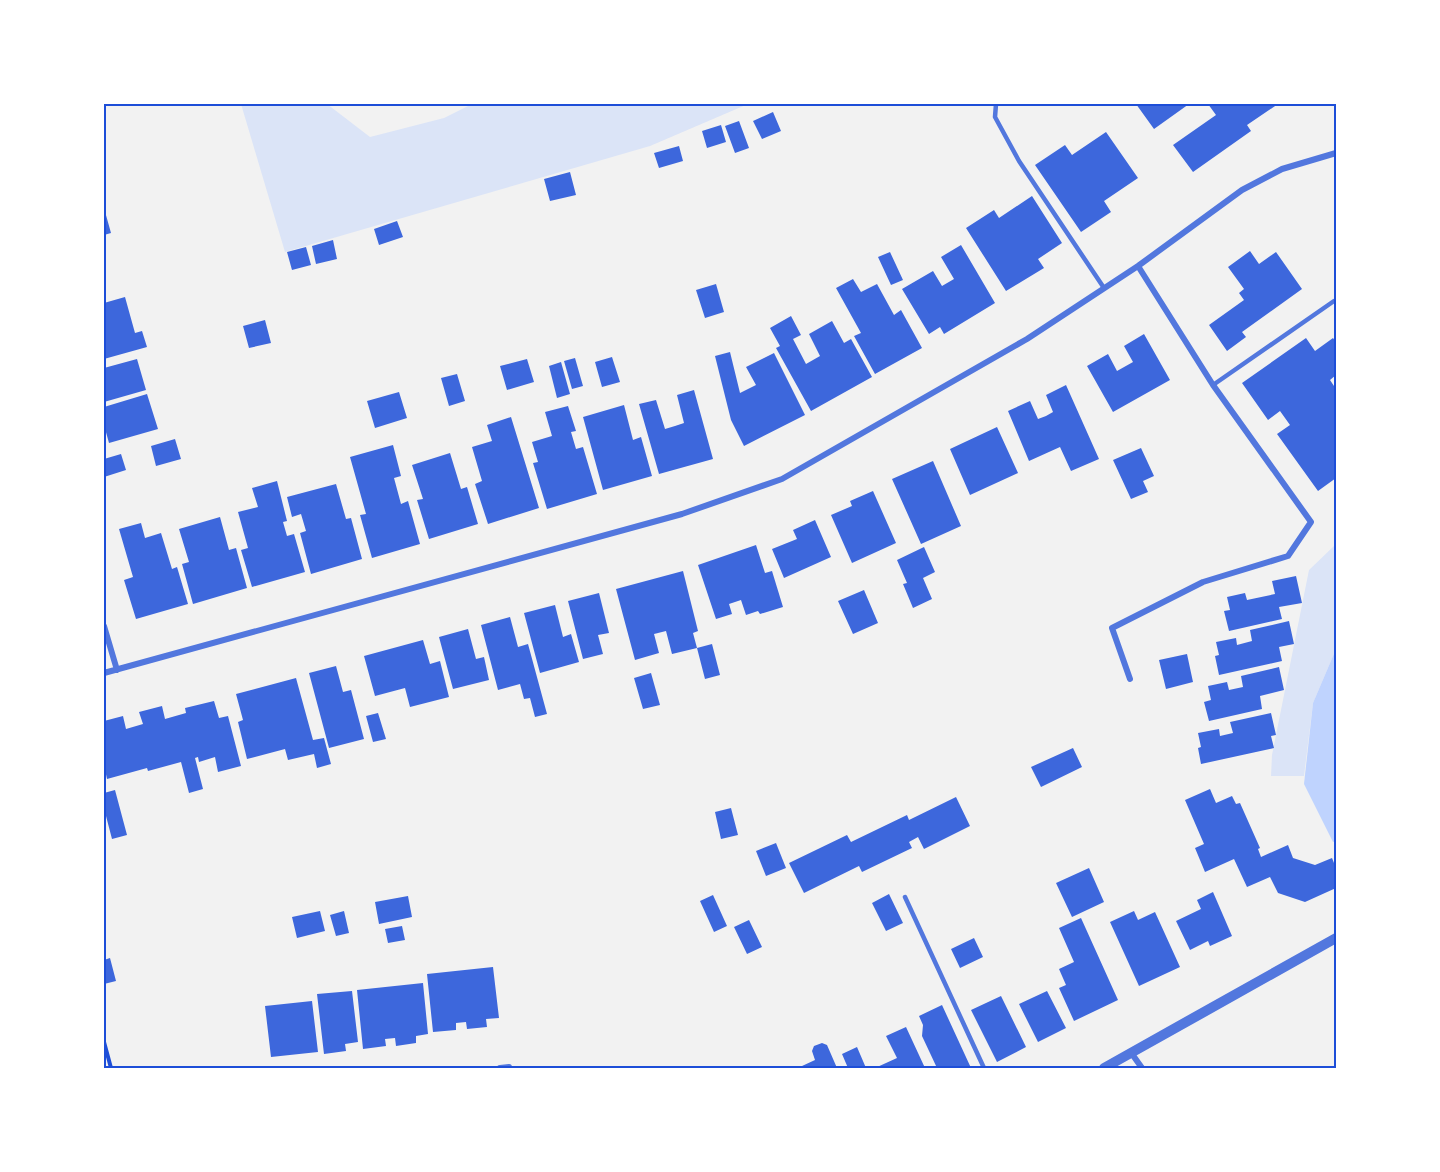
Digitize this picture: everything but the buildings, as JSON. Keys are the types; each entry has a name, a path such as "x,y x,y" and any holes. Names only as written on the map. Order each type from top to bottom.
{"street":[{"path":"104,673 682,514 773,483 1017,345 1138,266 1242,190 1282,169 1336,153"},
{"path":"1130,679 1112,628 1203,582 1288,556 1311,522 1213,385 1138,266"},
{"path":"104,626 117,670"},
{"path":"1104,1068 1336,938"},
{"path":"1132,1054 1142,1068"},
{"path":"500,1068 509,1067"}],"lane":[{"path":"996,104 995,117 1019,161 1104,288"},
{"path":"1213,385 1334,301 1336,302"},
{"path":"905,897 984,1068"}],"path":[{"path":"104,1042 111,1068"}],"shaded area":[{"path":"241,104 327,104 370,137 444,118 472,104 748,104 650,146 285,252"},
{"path":"1336,514 1336,649 1313,703 1304,776 1271,776 1272,755 1309,570 1334,546 1334,515"}],"water":[{"path":"1336,649 1336,841 1333,842 1304,784 1313,703"}]}
